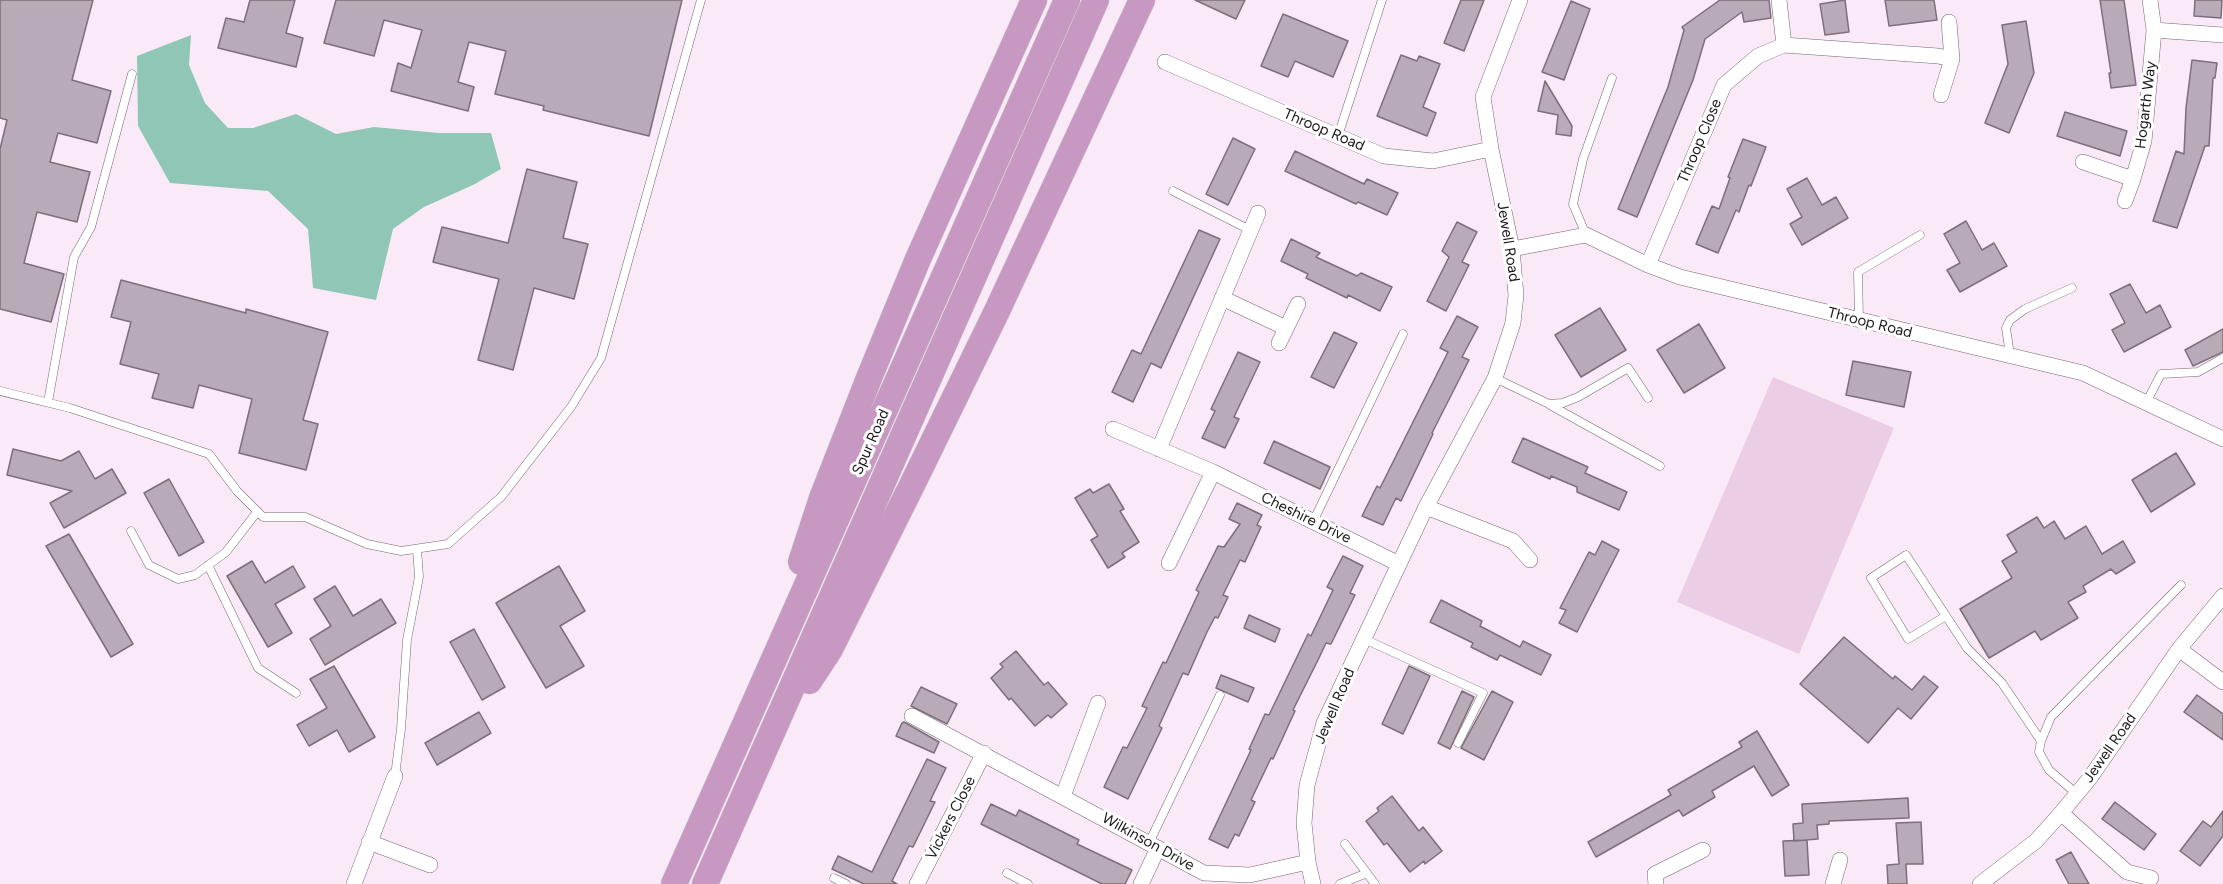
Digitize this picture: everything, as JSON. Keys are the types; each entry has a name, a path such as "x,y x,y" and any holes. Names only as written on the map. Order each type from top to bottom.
{"highway":[{"path":"780,643 799,568 822,498 868,378 918,259 1034,0"},
{"name":"Spur Road","path":"674,884 1067,0"},
{"name":"Spur Road","path":"705,884 1096,0"},
{"path":"768,745 836,639 991,323 1142,0"}],"street":[{"name":"Jewell Road","path":"1313,884 1304,823 1307,785 1324,723 1426,507 1495,378 1513,323 1516,295 1512,249 1491,149 1483,97 1520,0"},
{"path":"1779,0 1784,45"},
{"name":"Hogarth Way","path":"2125,201 2144,141 2154,30 2150,0"},
{"path":"1941,95 1952,59 1949,22"},
{"path":"2154,30 2223,35"},
{"name":"Throop Close","path":"1648,265 1724,85 1758,56 1784,45 1938,56 1952,59"},
{"name":"Throop Road","path":"1165,62 1384,156 1433,161 1491,149"},
{"path":"2083,162 2133,179"},
{"path":"1159,449 1258,213"},
{"name":"Throop Road","path":"1586,235 1648,265 1680,277 2083,373 2223,438"},
{"path":"1512,249 1586,235"},
{"path":"1222,298 1286,328"},
{"path":"1279,343 1298,304"},
{"name":"Cheshire Drive","path":"1113,429 1213,472 1399,564"},
{"path":"1169,562 1213,472"},
{"path":"1426,507 1513,541 1530,560"},
{"name":"Jewell Road","path":"1980,884 2036,841 2061,813 2090,778 2179,649 2223,596"},
{"path":"2179,649 2223,682"},
{"path":"1063,796 1098,703"},
{"name":"Wilkinson Drive","path":"912,716 1204,873 1240,879 1308,862"},
{"name":"Vickers Close","path":"917,884 984,753"},
{"path":"354,884 395,777"},
{"path":"2061,813 2127,872 2151,878"},
{"path":"369,842 430,865"},
{"path":"1141,884 1154,845"},
{"path":"1656,884 1655,874 1703,850"},
{"path":"1833,884 1840,860"}],"lane":[{"path":"0,391 70,408 209,454 262,517 305,517 367,544 401,552 448,544 501,497 571,407 601,358 701,0"},
{"path":"1338,136 1382,0"},
{"path":"48,402 74,257 92,227 132,74"},
{"path":"1586,235 1573,204 1583,159 1612,78"},
{"path":"1173,191 1250,230"},
{"path":"1859,320 1858,272 1920,235"},
{"path":"2010,356 2006,328 2010,320 2025,309 2072,288"},
{"path":"1313,522 1403,334"},
{"path":"2146,403 2161,374 2198,372 2223,358"},
{"path":"1549,405 1578,397 1628,368 1648,398"},
{"path":"1495,378 1660,466"},
{"path":"130,531 149,565 178,579 195,576 226,552 257,512"},
{"path":"395,777 407,640 419,577 417,549"},
{"path":"1946,616 1908,639 1871,578 1906,555 1967,648 2002,683 2041,741"},
{"path":"208,566 258,668 296,693"},
{"path":"2077,794 2049,770 2039,752 2051,717 2181,585"},
{"path":"1364,639 1484,693 1458,743"},
{"path":"1154,845 1220,695"},
{"path":"1345,844 1375,884"},
{"path":"1007,873 1028,884"},
{"path":"1340,884 1367,873"},
{"path":"834,878 846,884"}],"shaded area":[{"path":"191,35 189,65 205,103 228,128 253,128 296,114 336,134 374,127 439,133 491,133 501,169 473,185 424,207 393,229 376,300 313,288 308,229 268,191 170,183 138,126 137,56"},
{"path":"1773,377 1894,428 1799,654 1677,602"}],"building":[{"path":"0,0 93,0 72,80 111,91 97,143 58,133 50,162 90,172 77,222 37,212 24,263 64,274 51,322 0,309 0,149 7,120 0,118"},
{"path":"250,0 295,0 286,33 303,38 296,67 218,48 226,18 244,22"},
{"path":"336,0 682,0 649,136 543,110 544,106 495,94 506,51 469,42 458,82 474,87 468,111 391,91 398,63 411,68 422,30 384,20 374,56 324,43"},
{"path":"1195,0 1245,0 1236,19"},
{"path":"1461,0 1484,0 1464,51 1444,43"},
{"path":"1720,0 1769,0 1771,18 1744,22 1742,12 1705,39 1693,80 1637,217 1618,209 1668,87 1684,30 1682,27"},
{"path":"1845,0 1849,32 1825,35 1820,4"},
{"path":"1885,0 1934,0 1937,20 1889,26"},
{"path":"2100,0 2124,0 2136,85 2111,88 2109,73 2111,73"},
{"path":"2195,0 2222,0 2221,18 2194,16"},
{"path":"1571,1 1590,9 1564,80 1542,72"},
{"path":"1283,14 1348,41 1333,77 1295,61 1288,77 1261,66"},
{"path":"2026,21 2034,73 2009,133 1985,123 2008,64 2002,25"},
{"path":"1401,55 1417,61 1419,56 1440,64 1423,107 1436,113 1427,136 1377,116"},
{"path":"2192,60 2217,63 2215,78 2213,78 2209,146 2205,146 2177,228 2153,221 2176,151 2184,154 2186,108"},
{"path":"1545,81 1572,126 1571,136 1556,134 1558,115 1538,111"},
{"path":"2065,112 2127,131 2120,156 2057,136"},
{"path":"1233,138 1255,149 1228,205 1206,194"},
{"path":"1743,139 1766,147 1751,186 1749,185 1739,212 1736,210 1718,253 1696,244 1712,206 1719,209 1730,178 1728,177"},
{"path":"1295,151 1364,184 1367,179 1398,193 1387,215 1358,202 1356,204 1285,171"},
{"path":"527,169 577,182 563,238 588,244 574,299 534,288 513,370 478,360 499,279 433,262 442,227 508,243"},
{"path":"1807,178 1822,205 1836,197 1848,218 1802,245 1790,224 1802,217 1787,189"},
{"path":"1966,221 1982,250 1994,243 2007,266 1960,292 1947,270 1960,263 1944,234"},
{"path":"1457,222 1477,232 1462,262 1469,265 1446,311 1427,301 1449,257 1442,251"},
{"path":"1199,230 1220,239 1161,368 1151,363 1133,402 1112,392 1132,350 1141,354"},
{"path":"1291,239 1320,253 1316,257 1357,276 1361,273 1392,287 1380,311 1306,278 1308,274 1281,261"},
{"path":"121,280 246,313 246,309 328,332 303,420 318,424 306,470 239,453 252,399 199,385 193,408 152,398 159,374 120,364 131,322 111,317"},
{"path":"2130,284 2146,313 2160,305 2171,327 2124,352 2112,330 2125,323 2110,294"},
{"path":"1600,308 1626,350 1581,377 1555,335"},
{"path":"1457,316 1478,327 1462,357 1469,360 1401,501 1396,498 1383,525 1362,516 1377,486 1380,488 1448,352 1440,348"},
{"path":"1699,324 1725,368 1684,393 1657,350"},
{"path":"2223,329 2223,352 2193,366 2185,350"},
{"path":"1334,332 1357,343 1334,388 1311,377"},
{"path":"1238,352 1260,362 1234,417 1239,419 1225,448 1202,438 1215,411 1211,409"},
{"path":"1853,361 1911,372 1904,407 1846,395"},
{"path":"1523,438 1588,467 1585,473 1627,492 1619,510 1577,492 1577,487 1551,476 1550,479 1512,462"},
{"path":"1274,441 1330,467 1320,489 1264,463"},
{"path":"13,449 61,461 79,451 95,479 112,469 126,493 64,528 50,503 72,491 7,475"},
{"path":"2176,453 2195,484 2151,512 2132,480"},
{"path":"169,479 204,542 179,556 144,493"},
{"path":"1109,484 1124,509 1120,511 1139,542 1122,553 1125,557 1108,568 1091,540 1098,536 1075,498 1090,489 1093,493"},
{"path":"1237,503 1262,515 1257,525 1261,527 1245,562 1240,560 1223,595 1228,597 1218,618 1215,617 1207,632 1188,675 1183,673 1159,726 1162,728 1128,799 1104,787 1123,747 1127,748 1147,708 1142,706 1163,662 1166,663 1199,592 1196,590 1218,546 1224,547 1240,524 1229,519"},
{"path":"2037,517 2044,528 2054,521 2065,539 2086,526 2102,554 2123,541 2135,562 2116,574 2111,569 2083,586 2086,592 2068,602 2078,618 2041,640 2035,631 1989,658 1960,609 2012,578 2002,561 2017,552 2007,535"},
{"path":"69,534 133,644 111,657 46,546"},
{"path":"1602,541 1619,550 1577,632 1559,623 1566,610 1560,608 1589,552 1595,555"},
{"path":"1343,556 1363,566 1350,593 1355,595 1331,644 1326,643 1293,710 1295,711 1273,759 1271,758 1251,800 1255,802 1239,836 1235,834 1228,848 1209,839 1251,750 1249,749 1265,714 1269,715 1308,634 1311,636 1333,590 1327,587"},
{"path":"252,561 265,583 293,566 305,587 275,604 292,633 268,647 227,576"},
{"path":"559,566 585,611 560,626 584,666 546,688 496,603"},
{"path":"335,586 353,616 381,599 396,623 325,665 310,639 331,626 314,599"},
{"path":"1441,600 1482,621 1480,626 1520,647 1523,641 1551,655 1541,675 1500,655 1497,660 1471,647 1473,643 1430,622"},
{"path":"1249,615 1280,629 1275,642 1244,628"},
{"path":"474,629 505,687 482,700 450,642"},
{"path":"1844,637 1893,679 1895,676 1912,690 1924,676 1938,687 1911,719 1898,708 1868,743 1800,684"},
{"path":"1016,651 1044,685 1048,682 1067,704 1051,718 1048,715 1035,726 991,678 1003,667 1000,664"},
{"path":"334,666 375,737 349,752 337,730 309,746 297,725 327,708 310,679"},
{"path":"1409,666 1430,676 1403,734 1382,724"},
{"path":"1221,675 1254,688 1248,702 1216,688"},
{"path":"921,687 957,704 947,724 911,706"},
{"path":"1462,691 1474,697 1450,749 1438,743"},
{"path":"1492,691 1513,702 1484,760 1461,748"},
{"path":"2197,695 2223,714 2223,740 2184,712"},
{"path":"479,712 491,733 437,765 425,743"},
{"path":"904,722 939,742 934,753 896,736"},
{"path":"1757,731 1789,785 1772,796 1754,766 1712,791 1715,797 1683,816 1679,810 1596,857 1588,842 1671,795 1668,790 1742,747 1739,742"},
{"path":"927,759 946,768 930,801 935,802 913,847 909,846 892,881 897,884 864,884 832,869 838,856 872,872"},
{"path":"1392,796 1419,831 1423,827 1442,851 1410,872 1387,843 1384,845 1366,821 1379,811 1377,808"},
{"path":"1908,798 1909,818 1829,821 1829,824 1817,825 1818,839 1794,841 1793,824 1803,823 1802,804"},
{"path":"2115,802 2156,834 2144,850 2102,819"},
{"path":"991,804 1016,816 1019,810 1079,840 1077,844 1132,870 1125,884 1102,884 981,824"},
{"path":"2223,811 2223,836 2200,866 2180,851 2203,821 2211,827"},
{"path":"1921,822 1923,864 1906,864 1907,884 1888,884 1887,865 1899,864 1896,823"},
{"path":"1807,840 1809,875 1785,876 1783,841"},
{"path":"2071,852 2089,884 2069,884 2056,860"}]}
